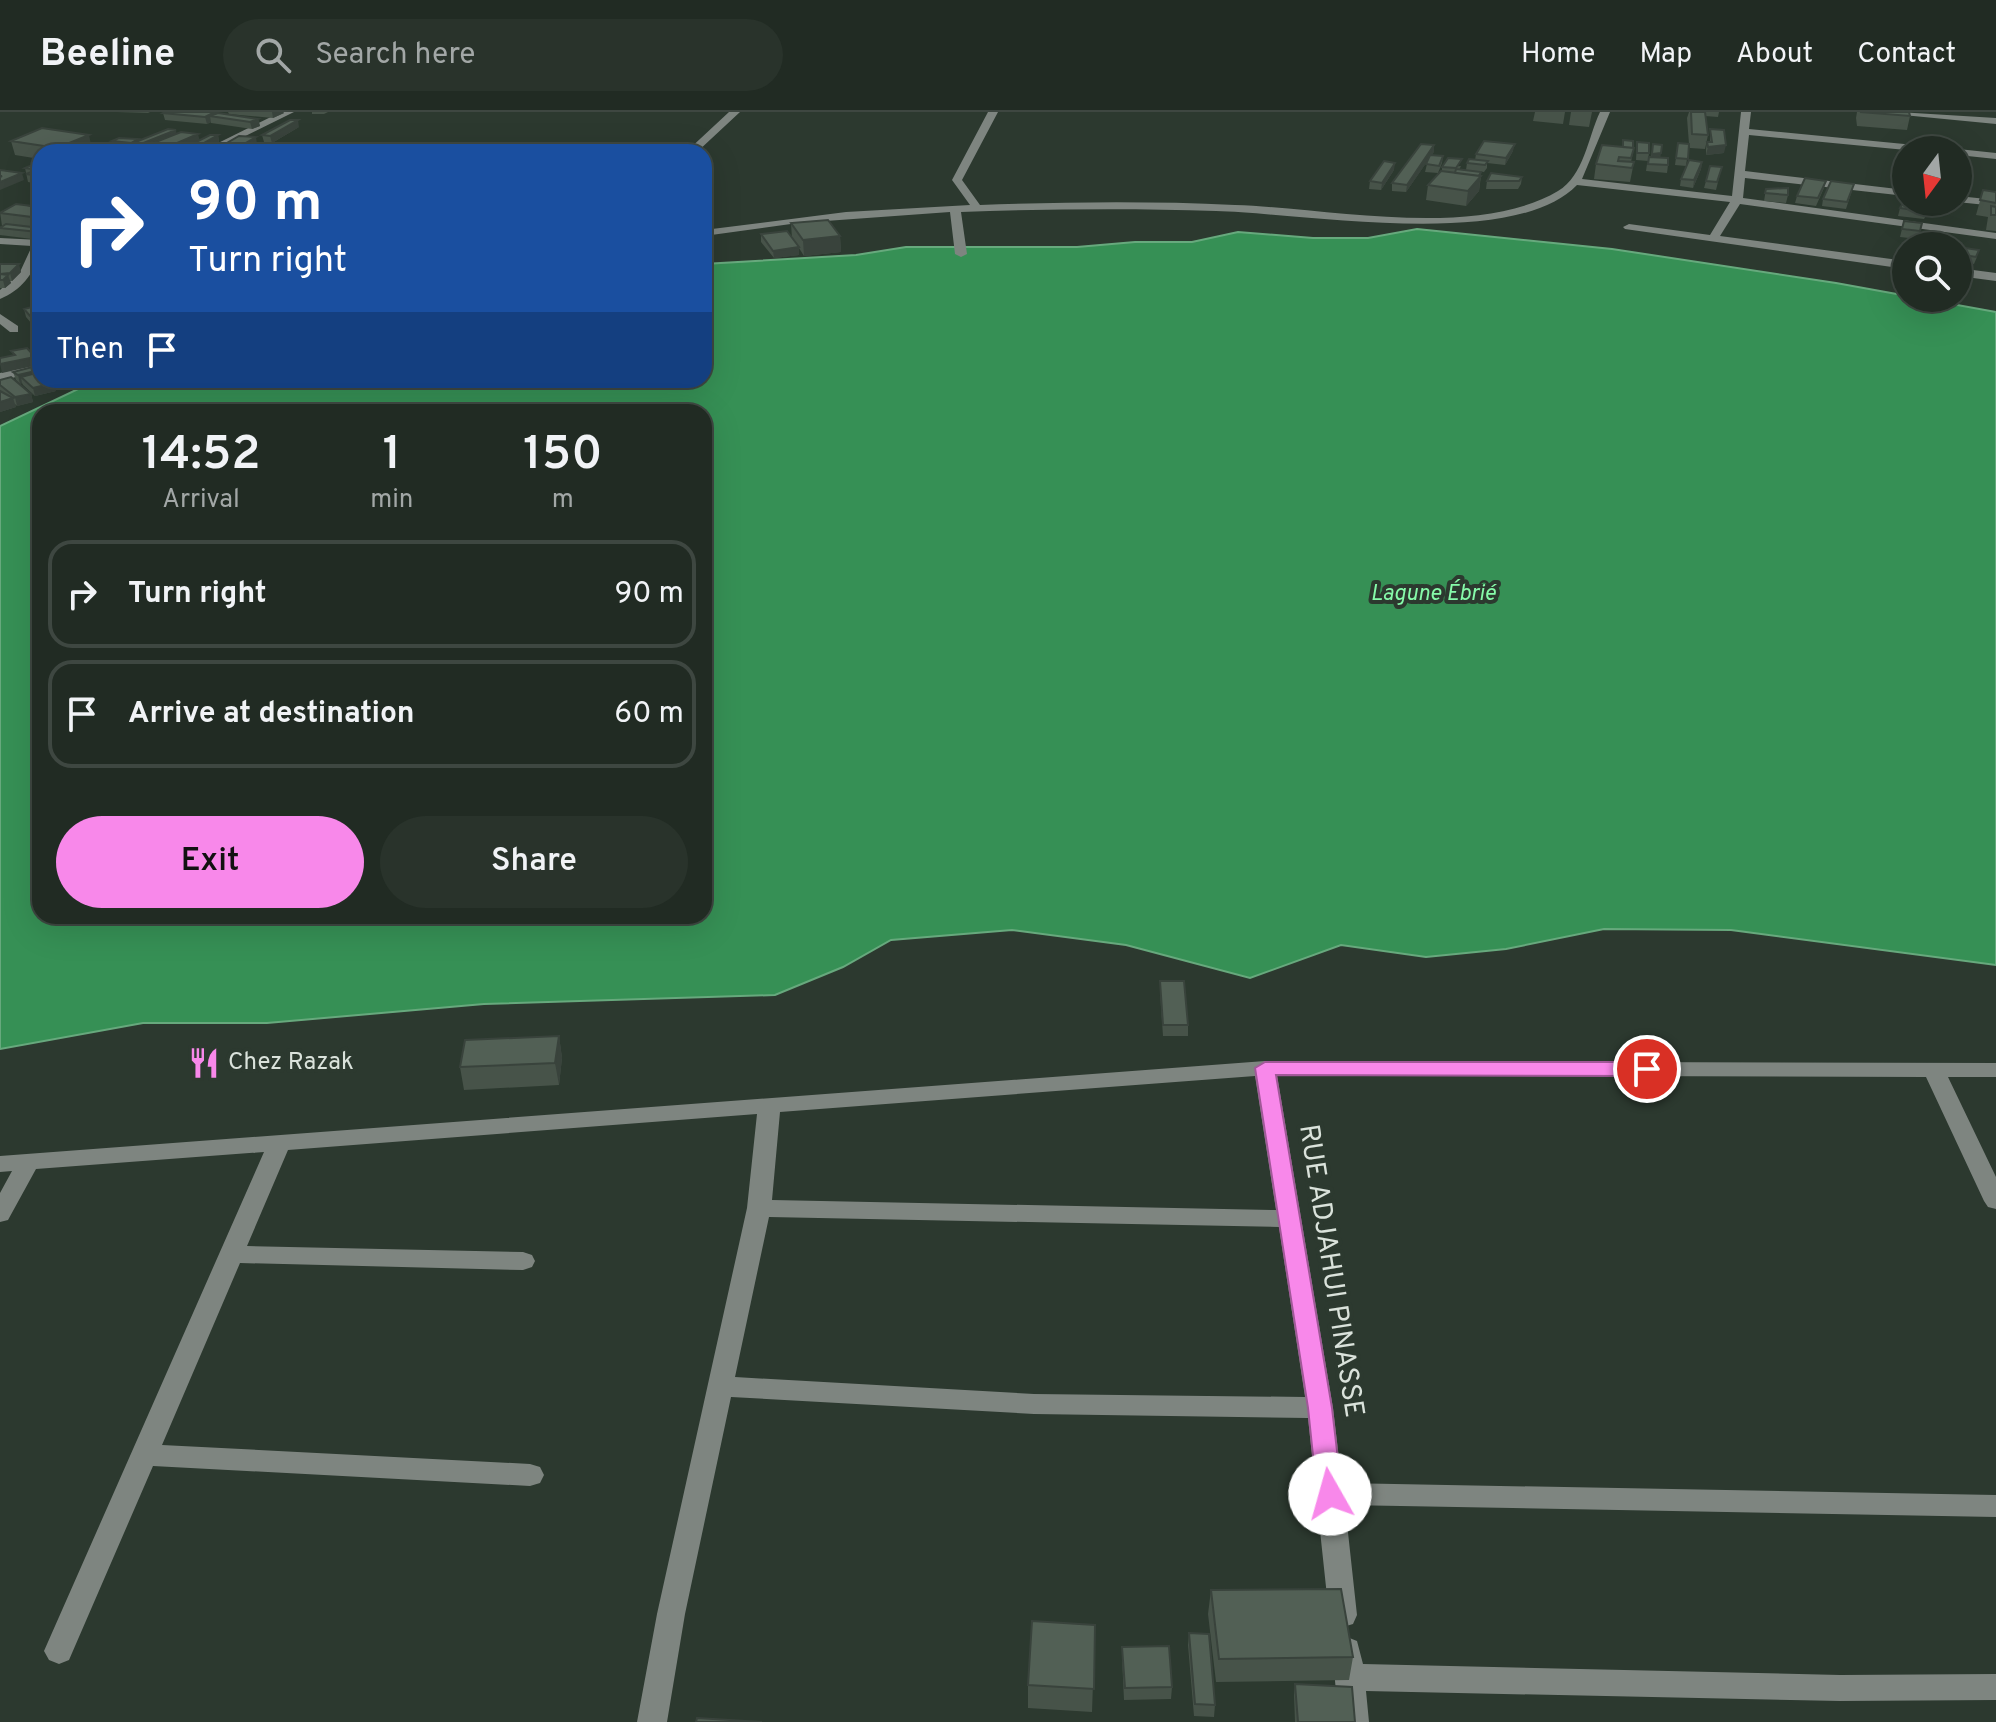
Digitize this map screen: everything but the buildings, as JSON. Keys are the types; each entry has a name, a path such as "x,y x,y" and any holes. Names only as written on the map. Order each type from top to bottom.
{"street":[{"path":"222,144 289,112"},
{"path":"700,144 735,112"},
{"path":"978,209 957,180 993,112"},
{"path":"712,232 837,216 978,209 1202,207 1392,218 1484,218 1517,212 1543,202 1576,182 1605,112"},
{"path":"1714,237 1737,200 1746,112"},
{"path":"1903,112 1996,121"},
{"path":"1744,132 1892,146"},
{"path":"1972,153 1996,156"},
{"path":"1740,174 1892,191"},
{"path":"1576,182 1737,200 1996,236"},
{"path":"1972,200 1996,203"},
{"path":"955,210 961,254"},
{"path":"1629,227 1892,263"},
{"path":"0,241 32,243"},
{"path":"0,295 21,281 32,264"},
{"path":"1972,274 1996,277"},
{"path":"0,318 14,329"},
{"path":"0,377 32,369"},
{"path":"0,1164 1265,1068 1996,1070"},
{"name":"RUE ADJAHUI PINASSE","path":"1265,1068 1320,1408 1354,1722"},
{"path":"1933,1069 1996,1201"},
{"path":"652,1722 671,1614 759,1208 769,1106"},
{"path":"59,1651 280,1142"},
{"path":"0,1214 29,1161"},
{"path":"759,1208 1291,1219"},
{"path":"232,1254 523,1261"},
{"path":"720,1386 1034,1404 1320,1408"},
{"path":"144,1455 530,1475"},
{"path":"1330,1494 1996,1506"},
{"path":"1349,1677 1840,1688 1996,1687"}],"water":[{"name":"Lagune Ébrié","path":"1417,229 1612,249 1892,293 1892,312 1972,312 1972,308 1996,312 1996,965 1731,930 1604,929 1506,949 1426,957 1341,945 1250,978 1126,945 1012,930 891,940 843,967 775,995 484,1004 267,1023 143,1023 0,1049 0,426 32,411 32,924 712,924 712,404 46,404 80,388 712,388 712,264 856,255 906,247 1077,247 1135,242 1192,242 1238,232 1313,238 1368,238"}],"place":[{"name":"Chez Razak","path":"204,1063"}],"route":[{"path":"1330,1494 1320,1408 1265,1068 1647,1069"}]}
